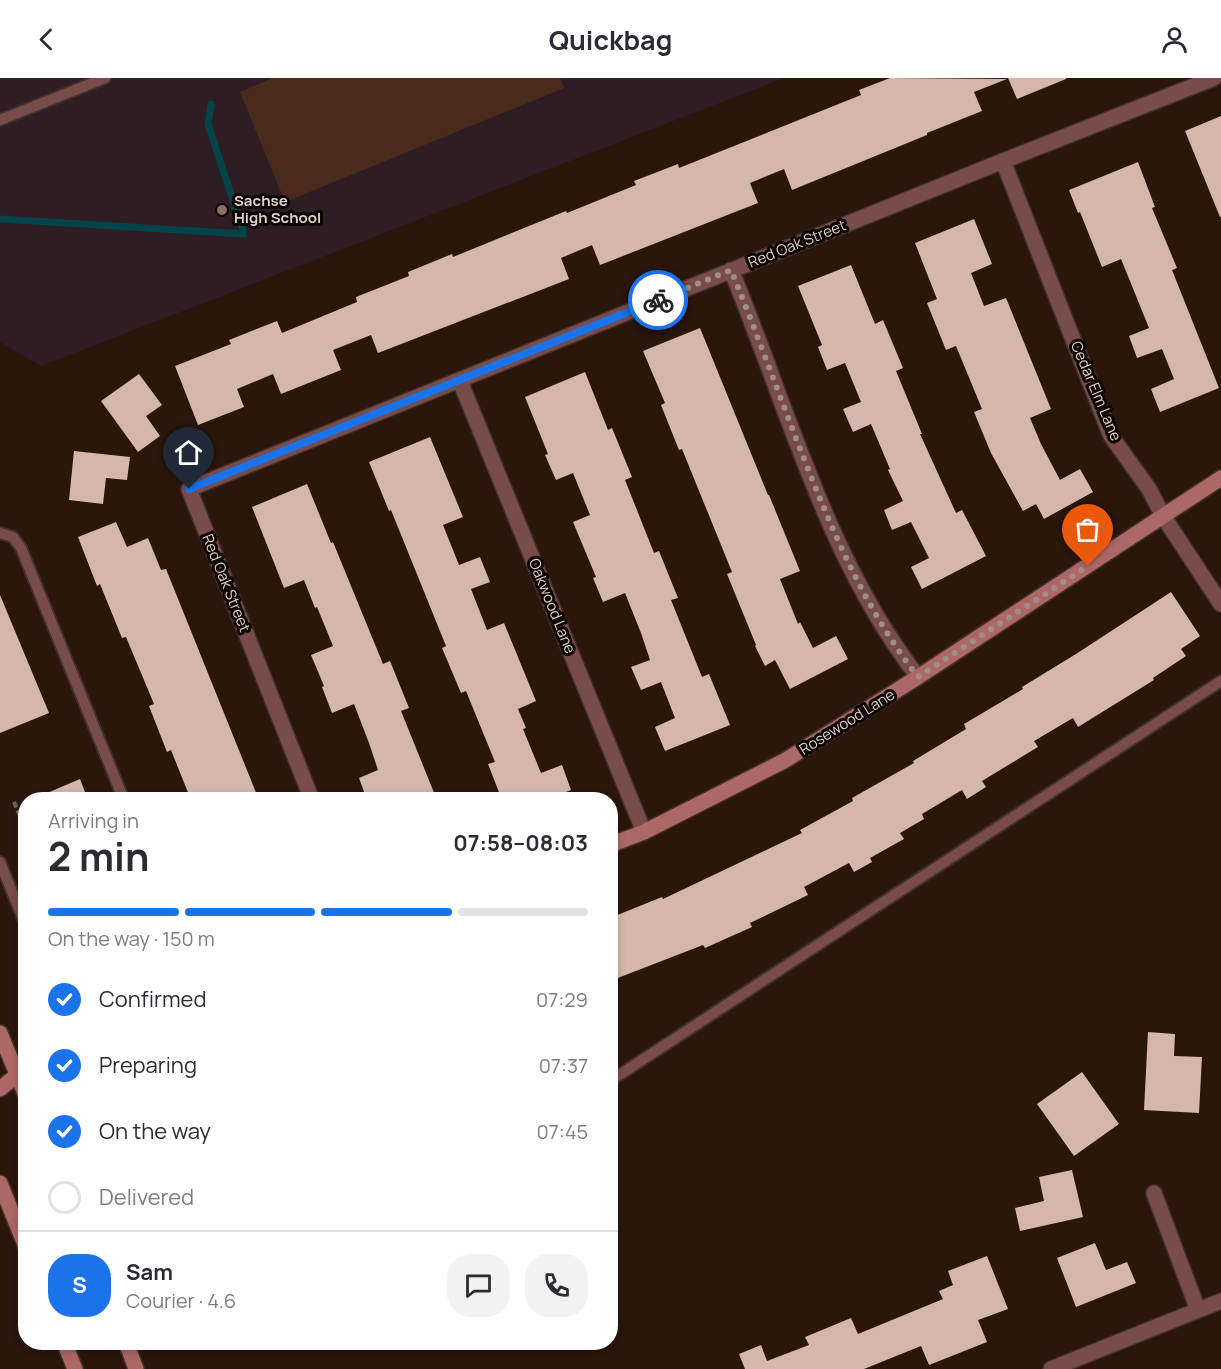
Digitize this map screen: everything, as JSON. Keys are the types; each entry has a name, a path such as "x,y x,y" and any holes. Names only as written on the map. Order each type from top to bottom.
{"street":[{"name":"Red Oak Street","path":"309,792 189,489 1214,78"},
{"name":"Cedar Elm Lane","path":"1003,161 1111,436 1149,489 1163,516 1221,604"},
{"path":"731,270 814,486 843,553 868,603 898,651 918,677"},
{"name":"Oakwood Lane","path":"460,381 644,832"},
{"name":"Rosewood Lane","path":"618,843 644,832 784,761 918,677 1221,478"},
{"path":"0,1033 18,1068"},
{"path":"0,1076 18,1074"},
{"path":"0,1089 18,1076"},
{"path":"0,1183 18,1227"},
{"path":"1154,1193 1198,1310"},
{"path":"1051,1369 1221,1301"},
{"path":"67,1350 75,1369"},
{"path":"129,1350 136,1369"}],"lane":[{"path":"0,120 105,78"},
{"path":"0,533 13,537 21,548 121,792"},
{"path":"618,1075 1221,681"},
{"path":"0,862 18,906"}],"path":[{"path":"14,802 18,812"}],"shaded area":[{"name":"Sachse High School","path":"0,78 784,78 41,366 0,342"},
{"path":"273,78 560,78 564,88 285,202 240,92"}],"building":[{"path":"890,78 1007,79 974,92 982,111 927,133 927,135 792,190 784,169 750,183 758,203 600,265 592,245 561,258 569,279 378,353 371,335 333,350 341,370 281,394 273,374 237,389 244,407 198,425 175,366 231,344 229,340 277,321 282,333 357,302 356,297 409,276 408,272 452,254 453,257 566,211 567,213 636,185 634,181 678,164 679,168 861,95 859,90"},
{"path":"1008,78 1066,78 1066,79 1017,99"},
{"path":"1221,116 1221,217 1220,217 1185,131"},
{"path":"1138,162 1155,207 1152,208 1177,268 1172,270 1219,388 1160,412 1151,389 1174,379 1162,349 1137,358 1129,336 1149,328 1121,259 1102,267 1069,190"},
{"path":"974,219 992,264 971,273 984,306 1006,298 1051,409 1030,418 1041,444 1060,480 1080,469 1093,492 1044,519 1036,504 1023,511 991,453 974,412 982,409 956,346 946,350 927,303 937,299 915,243"},
{"path":"851,265 875,324 883,320 903,368 896,371 922,434 920,434 956,513 962,510 986,556 922,589 911,567 929,558 911,522 892,530 884,510 903,501 888,470 890,469 871,424 853,432 843,409 861,402 845,363 827,370 818,347 822,345 798,286"},
{"path":"700,328 800,571 780,579 798,624 800,622 813,648 836,636 848,659 790,689 775,660 765,666 755,646 727,574 732,572 682,449 679,450 661,405 665,403 643,351"},
{"path":"585,372 608,430 612,428 632,477 625,480 654,553 659,551 678,598 671,600 702,677 709,674 730,725 665,751 655,727 675,718 661,682 641,690 631,667 650,660 641,633 625,593 603,602 593,578 596,577 573,522 590,515 573,473 556,480 525,397"},
{"path":"139,374 162,405 146,416 160,436 138,452 101,401"},
{"path":"430,437 463,517 443,525 459,565 480,557 490,582 471,589 487,630 504,623 536,701 518,709 526,728 523,729 541,773 562,765 571,790 566,792 499,792 488,764 495,762 466,691 461,693 442,648 446,646 369,462"},
{"path":"74,451 130,457 127,480 106,478 103,504 69,500"},
{"path":"307,484 383,664 390,661 409,708 401,711 434,792 364,792 359,778 378,770 354,704 332,713 311,655 333,646 304,580 284,588 252,507"},
{"path":"116,522 127,547 148,538 161,570 166,569 256,792 188,792 171,750 167,752 149,706 154,704 126,637 122,638 100,584 97,586 78,537"},
{"path":"1171,592 1200,636 1181,649 1186,656 1153,678 1154,680 1078,727 1073,718 1034,741 1038,747 982,781 986,787 967,799 962,790 922,814 924,819 900,833 904,839 870,858 872,862 854,872 849,863 804,887 808,895 750,923 752,927 705,948 703,945 618,978 618,915 662,897 663,899 802,833 800,830 853,801 852,798 914,763 913,761 966,729 964,724"},
{"path":"0,595 49,713 0,733"},
{"path":"80,779 85,792 49,792"},
{"path":"1148,1032 1175,1034 1174,1056 1202,1057 1199,1113 1144,1110"},
{"path":"1082,1072 1119,1124 1074,1156 1037,1104"},
{"path":"1072,1170 1083,1217 1020,1231 1015,1208 1044,1201 1039,1177"},
{"path":"1095,1243 1106,1270 1127,1262 1136,1283 1076,1307 1057,1258"},
{"path":"987,1256 1008,1309 978,1320 987,1342 929,1365 921,1346 864,1369 745,1369 739,1354 761,1345 767,1361 809,1345 805,1337 851,1318 858,1334 943,1299 939,1291 953,1285 948,1271"}],"waterway":[{"path":"0,219 244,234 208,124 211,104"}],"way so far":[{"path":"658,300 731,270 814,486 843,553 868,603 898,651 918,677 1088,566"}],"place":[{"name":"Sachse High School","path":"222,210"}],"route":[{"path":"189,489 658,300"}]}
